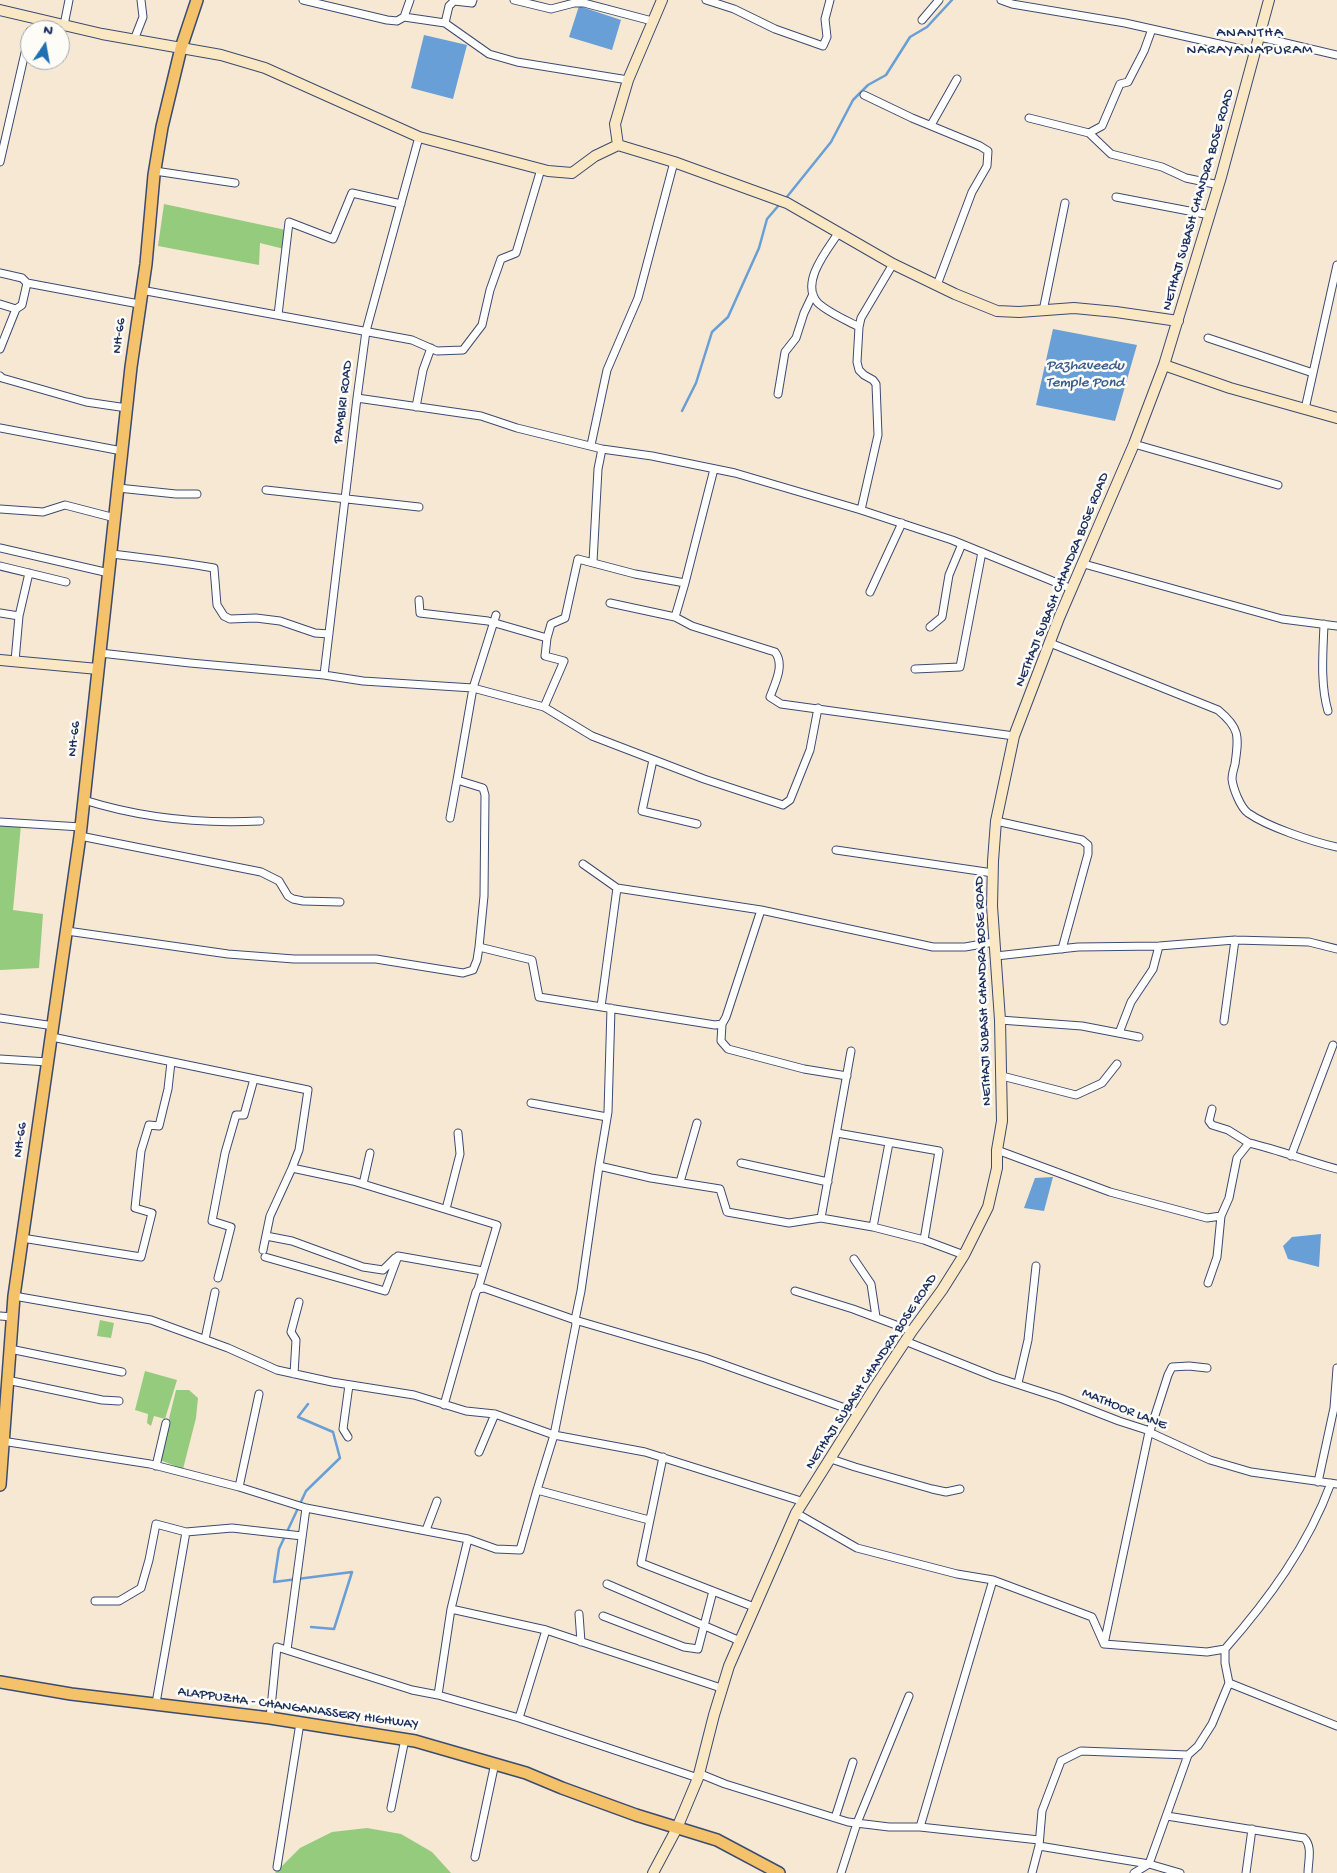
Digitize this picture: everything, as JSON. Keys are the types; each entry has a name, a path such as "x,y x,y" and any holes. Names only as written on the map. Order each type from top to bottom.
{"main road":[{"name":"NH-66","path":"0,1485 2,1419 14,1296 53,1031 84,800 155,171 162,127 181,48 198,0"},
{"path":"618,145 615,124 628,80 662,0"},
{"name":"NETHAJI SUBASH CHANDRA BOSE ROAD","path":"653,1873 677,1828 698,1775 722,1688 754,1607 796,1513 905,1341 942,1290 964,1254 988,1207 997,1168 997,1150 1002,1121 1000,1020 992,906 993,873 996,821 1014,736 1072,589 1134,444 1164,365 1210,215 1269,0"},
{"path":"0,10 42,20"},
{"path":"70,26 221,55 265,68 419,137 541,169 572,173 595,156 618,145 674,162 787,203 893,264 996,311 1019,312 1074,308 1178,321"},
{"path":"1164,365 1230,388 1337,418"},
{"path":"0,660 98,669"},
{"name":"ALAPPUZHA - CHANGANASSERY HIGHWAY","path":"0,1682 70,1694 270,1718 405,1739 526,1773 636,1815 717,1840 779,1873"}],"street":[{"path":"65,20 69,0"},
{"path":"134,40 143,17 141,0"},
{"path":"303,0 386,20 397,21 404,17 445,23 489,54 517,62 628,80"},
{"path":"404,17 410,0"},
{"path":"445,23 450,3 454,0 472,3 473,0"},
{"path":"514,0 551,9 584,1 652,21"},
{"path":"706,0 734,8 775,30 823,46 826,37 825,19 830,0"},
{"path":"922,20 938,0"},
{"path":"1001,0 1032,3 1255,52"},
{"path":"1089,133 1102,126 1120,84 1128,82 1144,51 1152,29"},
{"path":"1260,37 1337,54"},
{"path":"0,162 21,70"},
{"path":"931,125 956,79"},
{"path":"864,95 988,151 987,166 972,192 937,285"},
{"path":"1029,118 1089,133 1110,154 1162,167 1186,178 1218,186"},
{"name":"PAMBIRI ROAD","path":"324,675 366,331 419,137"},
{"path":"591,445 607,370 611,357 636,304 674,162"},
{"path":"142,290 412,340 437,351 463,350 482,325 490,290 501,259 516,253 541,169"},
{"path":"155,171 235,183"},
{"path":"278,315 289,222 333,239 352,193 401,204"},
{"path":"1116,197 1210,215"},
{"path":"1043,311 1065,203"},
{"path":"778,394 785,352 796,338 804,313 813,294 813,278 818,265 839,232"},
{"path":"861,510 878,435 876,384 859,370 857,362 859,327 861,318 893,264"},
{"path":"1305,409 1337,265"},
{"path":"0,273 22,278 27,283 139,304"},
{"path":"0,350 16,309 22,305 27,283"},
{"path":"813,294 820,304 859,327"},
{"path":"0,304 16,309"},
{"path":"1208,338 1313,373"},
{"path":"416,408 430,348"},
{"path":"0,376 86,402 127,408"},
{"path":"357,398 481,416 517,428 602,449 652,456 735,473 902,523 962,544 1072,589"},
{"path":"0,428 122,451"},
{"path":"1134,444 1278,485"},
{"path":"593,562 598,468 602,449"},
{"path":"675,617 714,469"},
{"path":"118,488 176,494 197,494"},
{"path":"266,490 419,507"},
{"path":"0,509 43,512 65,505 115,518"},
{"path":"870,592 902,523"},
{"path":"930,628 942,616 949,576 962,544"},
{"path":"0,548 109,573"},
{"path":"915,669 960,667 982,552"},
{"path":"112,554 158,561 183,562 214,568 218,605 224,616 230,619 256,618 280,621 315,633 329,634"},
{"path":"544,707 564,661 545,656 547,638 551,624 565,618 578,559 634,574 685,583"},
{"path":"1084,564 1282,620 1337,626"},
{"path":"0,566 66,582"},
{"path":"15,661 19,616 29,573"},
{"path":"419,600 420,613 494,622 547,638"},
{"path":"610,603 675,617 692,626 775,652 779,657 780,667 770,697 782,704 1014,736"},
{"path":"0,613 19,616"},
{"path":"450,818 473,688 496,614"},
{"path":"1324,624 1323,694 1328,711"},
{"path":"1050,643 1218,710 1235,727 1238,745 1232,779 1238,798 1246,812 1265,822 1310,840 1337,847"},
{"path":"100,652 190,663 324,675 364,681 473,688 544,707 592,736 653,760 783,806 790,800 810,750 818,708"},
{"path":"653,760 642,811 697,824"},
{"path":"67,930 228,954 294,959 376,959 463,972 473,970 476,966 479,947 484,896 485,795 483,788 457,780"},
{"path":"84,800 131,813 196,822 260,821"},
{"path":"996,821 1082,840 1088,844 1088,854 1062,949"},
{"path":"0,822 80,831 261,872 279,881 288,896 293,899 340,902"},
{"path":"836,850 993,873"},
{"path":"583,864 617,888 761,910 932,947 965,947 994,942"},
{"path":"601,1007 617,888"},
{"path":"761,910 726,1017 722,1024 721,1041 728,1049 804,1069 847,1076"},
{"path":"996,956 1062,949 1159,946 1236,940 1309,942 1337,949"},
{"path":"1224,1021 1236,940"},
{"path":"1119,1033 1131,1002 1153,969 1159,946"},
{"path":"479,947 532,960 539,998 710,1024 722,1024"},
{"path":"2,1441 156,1466 239,1487 306,1508 468,1538 496,1549 520,1550 536,1490 554,1434 576,1324 575,1320 607,1117 611,1008"},
{"path":"0,1018 171,1062 308,1090 298,1150 292,1168 270,1216 264,1253 385,1291 398,1256"},
{"path":"1000,1020 1082,1026 1139,1037"},
{"path":"1291,1156 1333,1045"},
{"path":"821,1218 851,1052"},
{"path":"0,1059 48,1062"},
{"path":"22,1238 141,1257 152,1213 135,1208 141,1151 149,1125 159,1126 168,1089 171,1062"},
{"path":"1002,1076 1076,1095 1102,1083 1117,1064"},
{"path":"218,1278 230,1227 212,1221 225,1153 236,1115 244,1115 254,1079"},
{"path":"531,1103 607,1117"},
{"path":"1212,1109 1209,1121 1212,1125 1228,1130 1249,1143 1274,1148 1291,1156 1337,1169"},
{"path":"680,1182 697,1123"},
{"path":"446,1208 460,1154 458,1133"},
{"path":"837,1133 939,1151 924,1240"},
{"path":"873,1227 889,1143"},
{"path":"1208,1283 1217,1257 1221,1216 1228,1198 1237,1158 1249,1143"},
{"path":"997,1150 1119,1194 1207,1218 1221,1216"},
{"path":"363,1184 370,1153"},
{"path":"741,1163 828,1182"},
{"path":"599,1166 720,1189 727,1212 788,1223 821,1218 873,1227 924,1240 964,1254"},
{"path":"292,1168 363,1184 497,1225 444,1405"},
{"path":"266,1236 292,1241 370,1268 383,1270 398,1256"},
{"path":"398,1256 483,1271"},
{"path":"854,1259 871,1284 876,1317"},
{"path":"1018,1383 1028,1340 1036,1266"},
{"path":"478,1288 484,1288 575,1320 705,1358 859,1413"},
{"path":"795,1291 876,1317 912,1331"},
{"path":"205,1338 215,1292"},
{"path":"14,1296 151,1320 205,1338 277,1370 414,1396 466,1411 495,1414 554,1434 645,1452 804,1502"},
{"path":"294,1374 296,1340 291,1332 299,1302"},
{"path":"0,1316 12,1317"},
{"name":"MATHOOR LANE","path":"905,1341 995,1377 1018,1383 1149,1431 1210,1460 1251,1472 1334,1484"},
{"path":"10,1349 122,1372"},
{"path":"1104,1644 1149,1431 1168,1375 1172,1367 1207,1368"},
{"path":"1318,1482 1334,1408 1337,1368"},
{"path":"7,1380 102,1400 118,1401"},
{"path":"348,1438 343,1429 349,1385"},
{"path":"239,1487 259,1394"},
{"path":"479,1452 495,1414"},
{"path":"156,1466 166,1423"},
{"path":"663,1458 641,1563 754,1607"},
{"path":"831,1458 932,1489 946,1492 960,1489"},
{"path":"1104,1644 1207,1652 1225,1649 1264,1603 1291,1562 1334,1484"},
{"path":"536,1490 650,1520"},
{"path":"426,1530 436,1501"},
{"path":"287,1650 306,1508"},
{"path":"796,1513 858,1548 957,1574 993,1580 1092,1618 1104,1644"},
{"path":"95,1601 119,1601 142,1588 156,1524 186,1532 232,1528 302,1536"},
{"path":"156,1703 186,1532"},
{"path":"438,1695 451,1609 468,1538"},
{"path":"920,1827 993,1580"},
{"path":"607,1584 740,1642"},
{"path":"603,1616 684,1647 698,1649 713,1591"},
{"path":"451,1609 546,1630 722,1688"},
{"path":"579,1614 581,1642"},
{"path":"519,1718 546,1630"},
{"path":"270,1718 277,1647 412,1690 438,1695 519,1718 835,1818 889,1827 920,1827 1039,1843 1149,1864 1180,1873"},
{"path":"1134,1873 1149,1864 1188,1754 1198,1746 1212,1724 1229,1683 1225,1663 1225,1649"},
{"path":"1229,1683 1337,1726"},
{"path":"841,1873 857,1823 909,1696"},
{"path":"277,1867 300,1723"},
{"path":"391,1808 405,1739"},
{"path":"1032,1873 1039,1843 1042,1811 1061,1761 1081,1750 1188,1754"},
{"path":"835,1818 854,1762"},
{"path":"475,1857 495,1763"},
{"path":"1167,1816 1304,1838 1308,1841 1309,1848 1308,1873"},
{"path":"1246,1873 1252,1829"}],"green space":[{"path":"164,204 286,230 284,249 260,243 259,265 158,246"},
{"path":"0,824 21,825 13,910 43,914 39,968 0,970"},
{"path":"100,1320 114,1323 111,1338 97,1336"},
{"path":"145,1371 177,1380 165,1419 154,1416 151,1426 147,1423 148,1414 135,1410"},
{"path":"176,1390 189,1390 198,1398 196,1418 183,1469 160,1460"},
{"path":"367,1828 401,1834 432,1852 451,1873 275,1873 300,1848 332,1832"}],"water":[{"path":"579,6 621,20 612,50 569,37"},
{"path":"424,35 467,45 453,99 411,88"},
{"name":"Pazhaveedu Temple Pond","path":"1053,329 1137,345 1115,421 1036,405"},
{"path":"1053,1177 1044,1211 1024,1208 1035,1178"},
{"path":"1321,1234 1319,1267 1288,1259 1283,1246 1292,1237"}],"waterway":[{"path":"786,198 831,142 853,100 868,85 886,75 910,37 927,27 952,0"},
{"path":"682,411 696,383 712,332 728,317 759,248 767,219 779,205"},
{"path":"308,1404 298,1417 333,1432 340,1458 306,1491 279,1549 274,1582 352,1572 334,1629 311,1627"}],"district":[{"name":"ANANTHA NARAYANAPURAM","path":"1250,42"}]}
